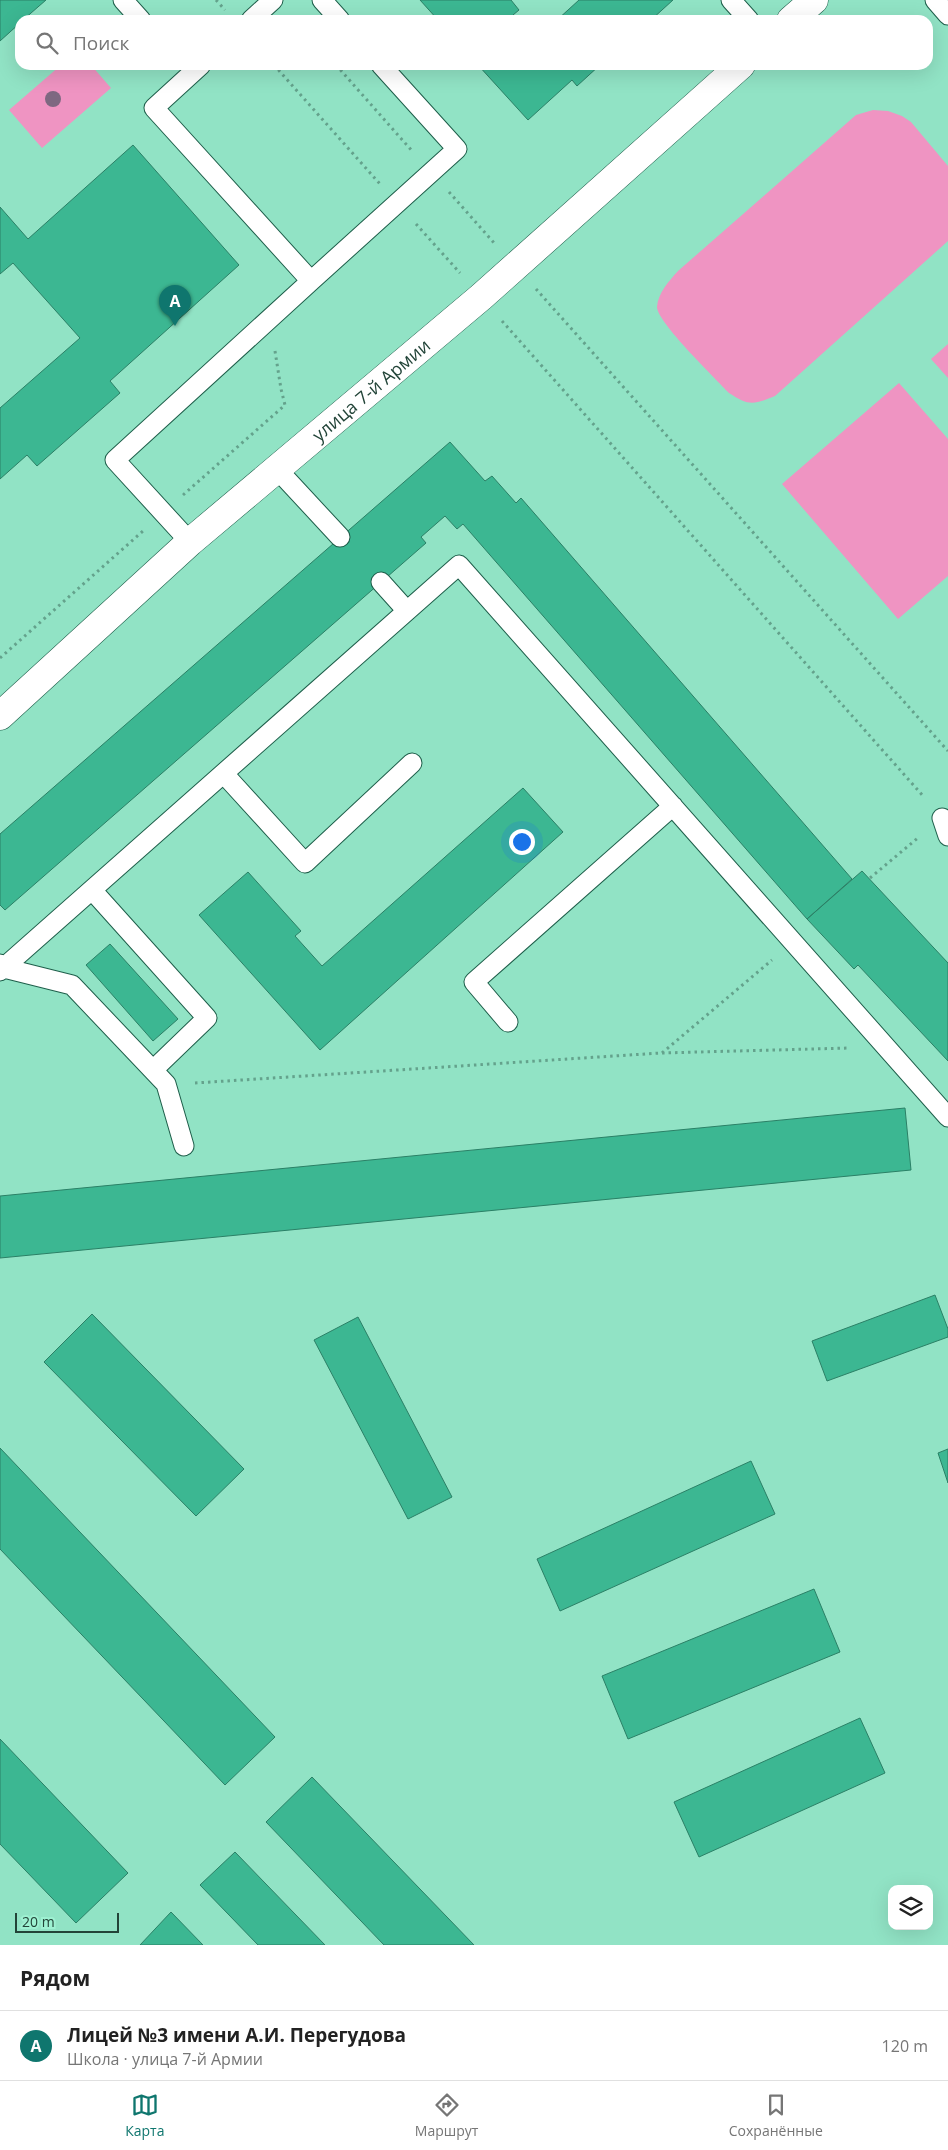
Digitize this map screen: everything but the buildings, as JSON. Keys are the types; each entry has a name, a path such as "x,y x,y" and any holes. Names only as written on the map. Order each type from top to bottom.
{"street":[{"path":"797,15 814,0"},
{"name":"улица 7-й Армии","path":"0,716 190,542 481,297 735,70"}],"lane":[{"path":"123,0 136,15"},
{"path":"256,15 273,0"},
{"path":"322,0 336,15"},
{"path":"731,0 744,15"},
{"path":"935,0 948,15"},
{"path":"189,70 154,108 311,281"},
{"path":"190,542 115,460 457,149 386,70"},
{"path":"276,468 340,538"},
{"path":"1,968 224,774 459,565 948,1117"},
{"path":"382,582 408,610"},
{"path":"224,774 305,863 412,763"},
{"path":"508,1022 474,982 673,806"},
{"path":"942,818 948,836"},
{"path":"92,890 207,1018 153,1070"},
{"path":"1,968 72,985 166,1084 184,1146"}],"path":[{"path":"278,70 942,818 870,878"},
{"path":"340,70 948,751"},
{"path":"270,319 281,389 286,405"},
{"path":"661,1053 793,942"},
{"path":"166,1084 661,1053 886,1047"}],"shaded area":[{"path":"55,70 95,70 111,88 42,148 9,110"},
{"path":"873,110 888,111 902,116 911,122 948,166 948,241 775,396 751,403 742,400 729,393 666,325 657,307 659,297 678,271 856,115"},
{"path":"948,344 948,378 931,359"},
{"path":"899,383 948,439 948,576 898,619 782,484"}],"place":[{"name":"Лицей №3 имени А.И. Перегудова","path":"175,326"}]}
